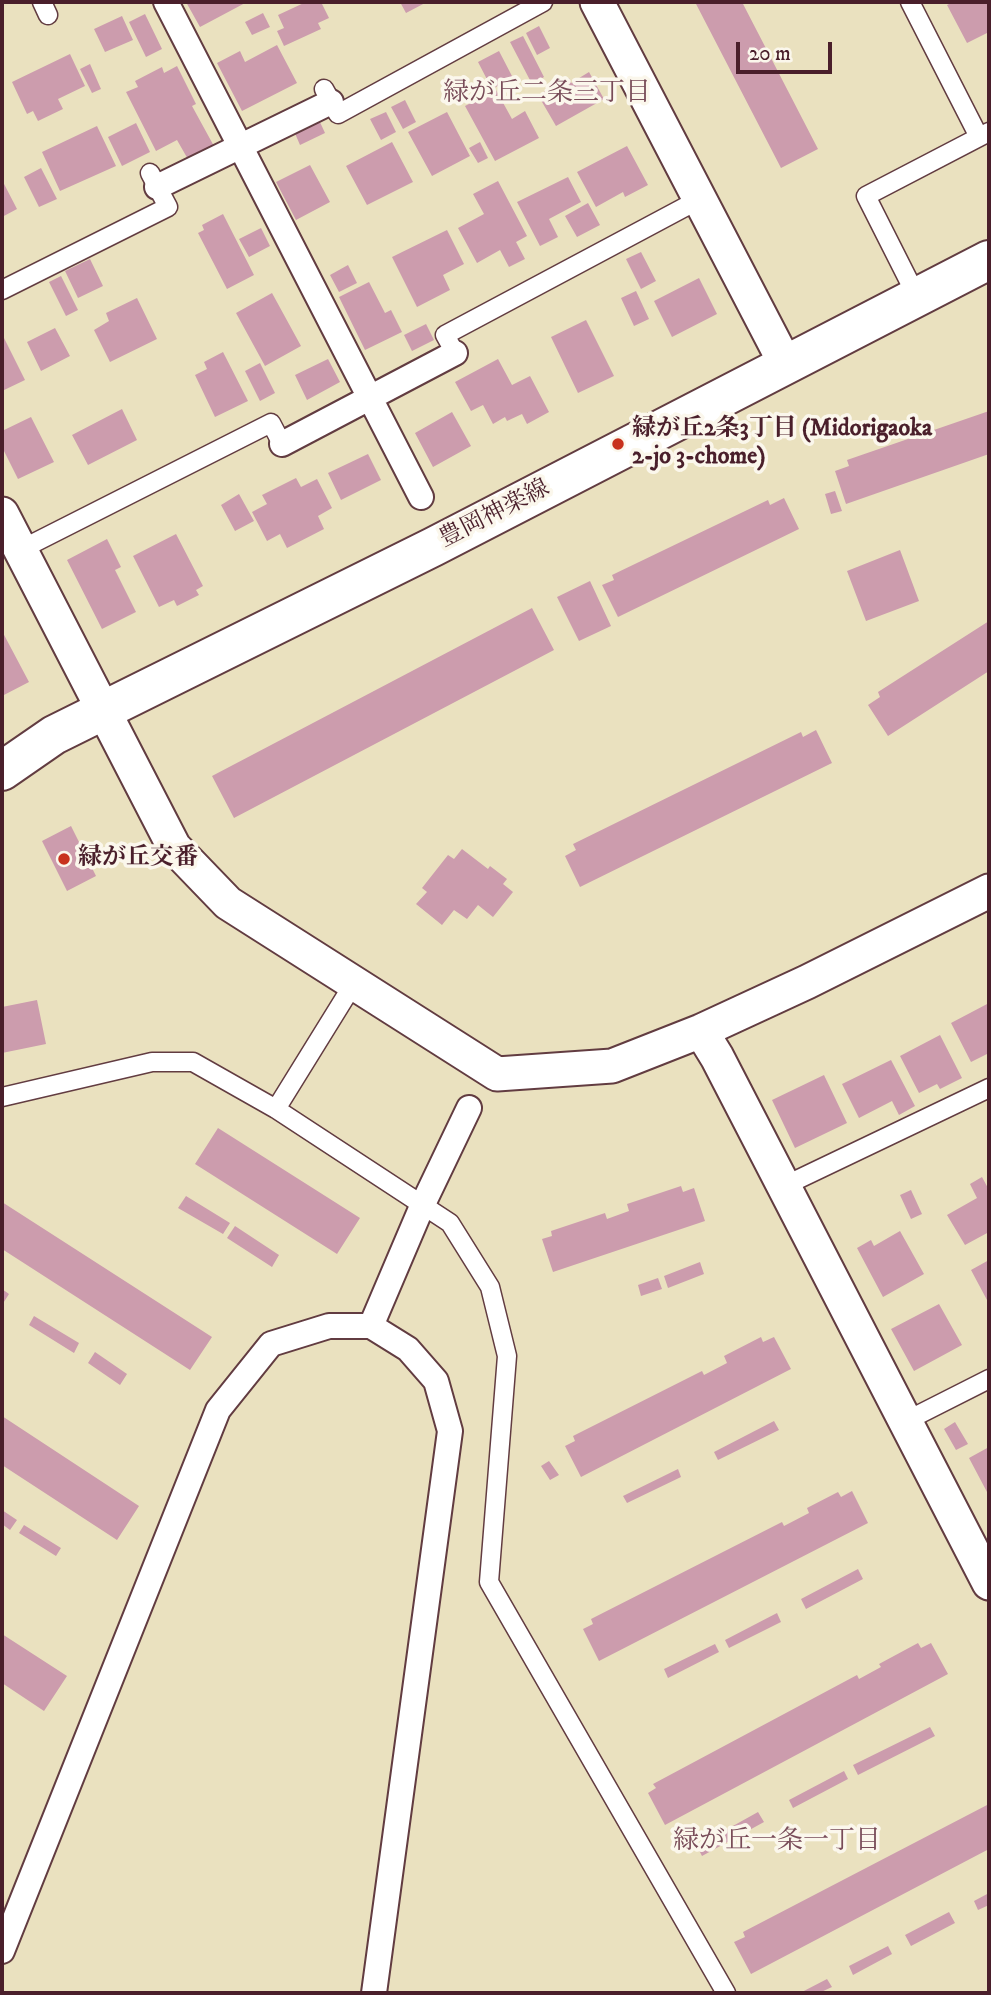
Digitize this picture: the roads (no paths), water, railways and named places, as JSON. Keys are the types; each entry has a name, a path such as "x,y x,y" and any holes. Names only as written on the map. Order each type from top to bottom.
{"street":[{"path":"166,2 421,497"},
{"path":"597,2 786,365"},
{"path":"154,180 241,147 327,95"},
{"name":"豊岡神楽線","path":"2,771 54,735 433,547 989,260"},
{"path":"282,444 454,353"},
{"path":"2,514 174,847 228,903 497,1074 612,1066 701,1031 807,982 989,891"},
{"path":"701,1031 717,1057 989,1583"},
{"path":"371,1326 423,1204 469,1108"},
{"path":"2,1951 218,1410 271,1344 329,1326 371,1326 408,1349 436,1381 450,1430 374,1993"}],"lane":[{"path":"327,95 338,114 543,2"},
{"path":"910,2 984,134 866,196 917,297"},
{"path":"2,290 168,207 154,180"},
{"path":"454,353 445,335 700,199"},
{"path":"20,550 271,423 282,444"},
{"path":"276,1109 354,983"},
{"path":"2,1097 152,1062 193,1062 276,1109 450,1223 490,1287 507,1356 489,1582 726,1993"},
{"path":"782,1187 989,1088"},
{"path":"906,1421 989,1379"}],"place":[{"name":"緑が丘2条3丁目 (Midorigaoka 2-jo 3-chome)","path":"618,444"},
{"name":"緑が丘交番","path":"64,859"}],"district":[{"name":"緑が丘二条三丁目","path":"547,95"},
{"name":"緑が丘一条一丁目","path":"777,1843"}]}
